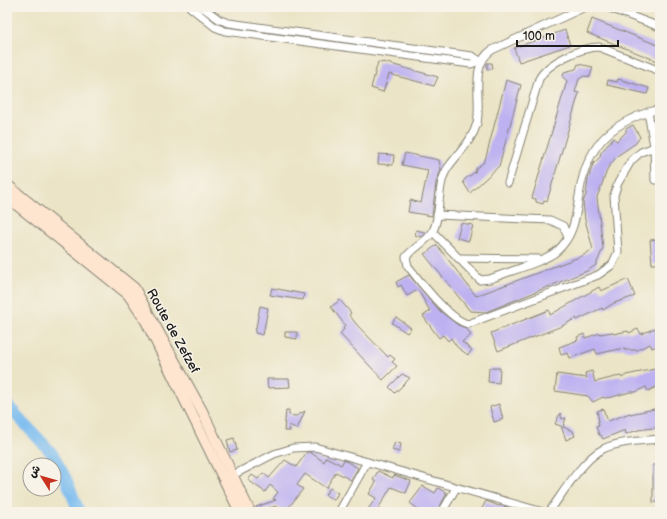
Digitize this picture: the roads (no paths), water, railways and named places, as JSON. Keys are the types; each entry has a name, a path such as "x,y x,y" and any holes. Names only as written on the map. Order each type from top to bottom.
{"main road":[{"name":"Route de Zefzef","path":"7,185 134,288 142,299 202,411 250,512"},
{"name":"Route de Zefzef","path":"7,197 128,294 146,321 240,512"}],"street":[{"path":"190,7 215,27 225,31 471,64 480,61 492,50 585,7"},
{"path":"202,7 220,20 229,23 472,56 480,61"},
{"path":"607,7 660,27"},
{"path":"508,183 539,79 542,72 548,66 588,47 599,47 660,71"},
{"path":"480,61 478,72 480,81 477,124 463,150 447,169 443,178 437,215 432,232 410,251 406,257 406,261 411,270 450,314 461,323 475,323 598,275 612,265 618,252 614,195 618,183 631,161 641,152 657,145"},
{"path":"432,232 480,280 485,280 542,259 558,250 568,237 576,220 580,188 590,158 608,133 620,123 638,114 660,108"},
{"path":"648,112 657,145 654,180 660,180"},
{"path":"437,215 550,220 563,226 568,237"},
{"path":"458,258 542,259"},
{"path":"549,512 586,463 603,449 622,444 660,439"},
{"path":"233,475 274,454 293,448 315,447 543,512"},
{"path":"339,512 367,462"},
{"path":"442,512 456,488"}],"waterway":[{"path":"7,405 51,452 66,479 79,512"}]}
